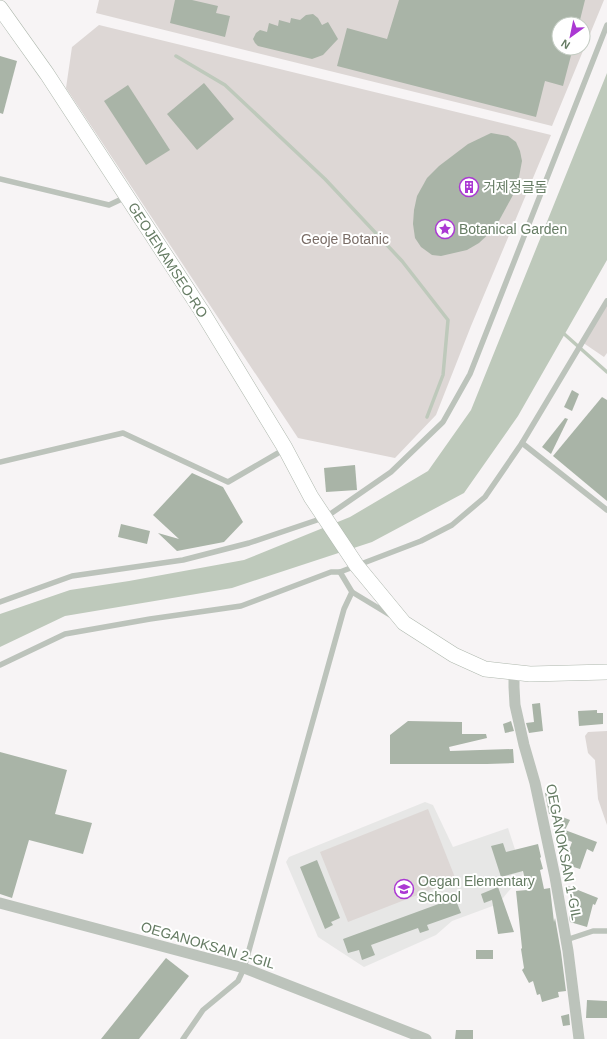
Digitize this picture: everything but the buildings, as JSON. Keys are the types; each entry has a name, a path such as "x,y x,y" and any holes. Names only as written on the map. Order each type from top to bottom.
{"main road":[{"name":"GEOJENAMSEO-RO","path":"0,8 43,69 201,310 285,448 311,497 357,566"},
{"path":"357,566 404,623 454,655 485,669 530,674 607,672"}],"street":[{"name":"OEGANOKSAN 1-GIL","path":"514,672 516,705 547,838 566,940 579,1039"},
{"name":"OEGANOKSAN 2-GIL","path":"0,903 244,968 426,1039"}],"lane":[{"path":"0,602 72,576 182,560 249,543 326,518 391,472 443,422 470,374 607,25"},
{"path":"0,179 110,205 126,197"},
{"path":"0,665 65,634 150,619 240,606 331,572 340,572 357,566 421,541 452,525 485,497 522,443 607,301"},
{"path":"0,462 123,433 228,482 285,448"},
{"path":"522,443 607,510"},
{"path":"340,572 352,592 404,623"},
{"path":"183,1039 203,1010 238,981 244,968 344,609 352,592"},
{"path":"566,940 593,931 607,931"}],"shaded area":[{"path":"607,73 607,260 518,416 464,493 372,542 232,588 65,616 0,647 0,614 70,590 244,560 350,517 428,471 471,410"},
{"name":"Oegan Elementary School","path":"425,802 433,805 453,847 508,828 523,874 498,904 452,921 436,935 364,967 318,937 286,862 289,857"}],"green space":[{"path":"99,0 604,0 591,32 591,16 551,16 551,56 581,56 552,126 96,13"},
{"name":"Geoje Botanic","path":"99,25 551,135 471,326 436,415 395,458 298,438 66,88 72,47"},
{"path":"607,301 607,353 604,357 582,342"},
{"path":"607,731 607,825 598,799 595,760 588,753 585,736 588,732"},
{"path":"428,809 456,880 348,922 320,852"}],"waterway":[{"path":"176,56 225,85 325,179 402,261 448,320 443,375 427,417"},
{"path":"562,332 607,372"}],"place":[{"name":"거제정글돔","path":"469,187"},
{"name":"Botanical Garden","path":"445,229"},
{"name":"Oegan Elementary School","path":"404,889"}]}
